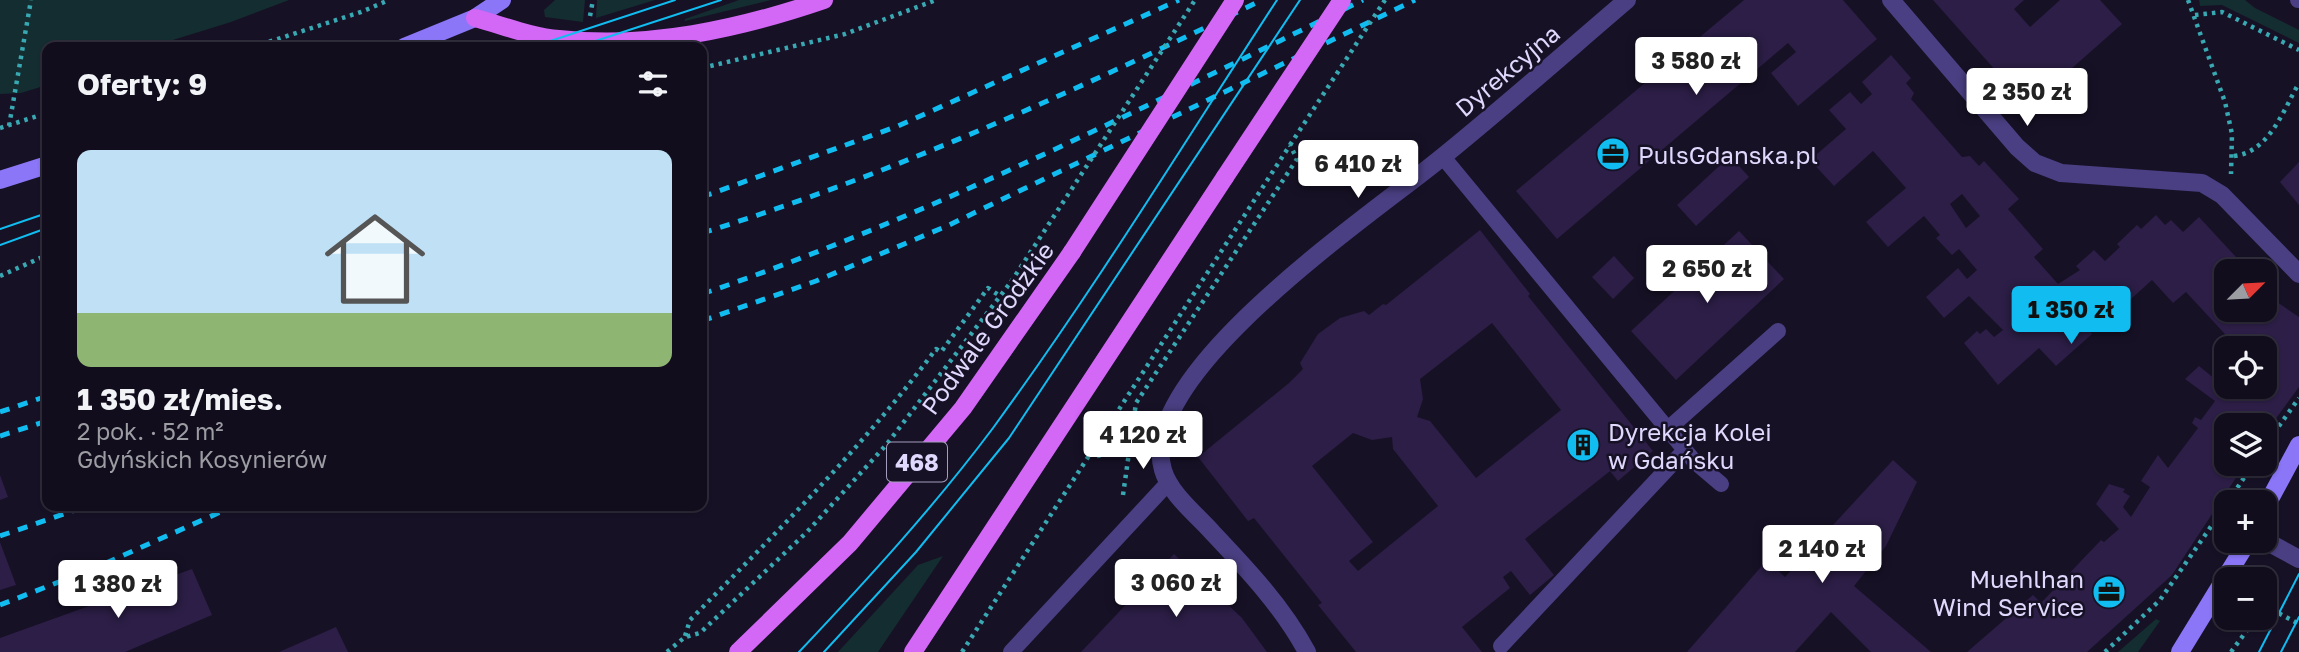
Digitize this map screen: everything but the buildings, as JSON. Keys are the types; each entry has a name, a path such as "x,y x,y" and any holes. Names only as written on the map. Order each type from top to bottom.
{"main road":[{"path":"416,42 475,18 502,0"},
{"path":"475,18 555,39 631,42 737,26 824,0"},
{"name":"Podwale Grodzkie","path":"738,652 850,543 963,408 1072,252 1235,0"},
{"path":"913,652 1342,0"},
{"path":"0,180 42,166"},
{"path":"2275,490 2299,445"},
{"path":"2179,652 2241,553"}],"street":[{"name":"Dyrekcyjna","path":"1168,483 1160,447 1170,411 1207,358 1254,308 1443,157 1626,0"},
{"path":"1891,0 2035,163 2061,173 2202,183 2222,195 2299,275"},
{"path":"1168,483 1249,572 1294,627 1307,652"},
{"path":"2277,547 2299,559"}],"lane":[{"path":"1443,157 1685,450 1721,484"},
{"path":"1668,429 1777,331"},
{"path":"1501,646 1685,450"},
{"path":"1011,652 1168,483"}],"path":[{"path":"9,126 31,0"},
{"path":"268,42 361,12 389,0"},
{"path":"589,19 593,0"},
{"path":"707,67 845,34 936,0"},
{"path":"667,652 685,637 701,633 807,532 887,444 1011,282 1195,0"},
{"path":"962,652 1385,0"},
{"path":"2188,0 2225,102 2234,156 2231,175"},
{"path":"2195,15 2222,12 2299,50"},
{"path":"2234,156 2249,155 2264,143 2299,83"},
{"path":"0,128 42,115"},
{"path":"1097,456 1128,452 1136,404 1297,159 1290,145"},
{"path":"0,276 42,257"},
{"path":"685,637 690,620 798,510 900,397 936,349 941,352 988,288 1000,296"},
{"path":"2277,429 2299,398"},
{"path":"2105,652 2166,593 2214,523"},
{"path":"2277,612 2299,624"},
{"path":"2231,652 2247,630"}],"green space":[{"path":"0,0 289,0 166,42 42,42 42,87 21,93 0,94"},
{"path":"555,0 585,0 583,22 545,17 544,10"},
{"path":"597,0 655,0 596,18"},
{"path":"739,0 771,0 685,21 685,19"},
{"path":"2199,0 2245,0 2255,8 2299,30 2299,43 2222,5 2200,6"},
{"path":"943,556 878,652 838,652 918,565"},
{"path":"2156,619 2160,621 2138,652 2118,652"}],"tram line":[{"path":"547,42 675,0"},
{"path":"592,42 721,0"},
{"path":"799,652 899,543 993,428 1103,270 1277,0"},
{"path":"824,652 916,552 1009,438 1300,0"},
{"path":"0,229 42,215"},
{"path":"0,245 42,230"},
{"path":"2259,652 2299,574"},
{"path":"2281,652 2299,617"}],"railway":[{"path":"707,195 898,126 1179,0"},
{"path":"707,231 846,184 986,127 1125,66 1262,0"},
{"path":"707,292 955,195 1119,119 1363,0"},
{"path":"707,319 816,281 947,226 1415,0"},
{"path":"0,412 42,398"},
{"path":"0,436 42,423"},
{"path":"0,536 72,511"},
{"path":"0,605 97,567 223,511"}],"place":[{"name":"PulsGdanska.pl","path":"1613,154"},
{"name":"Dyrekcja Kolei w Gdańsku","path":"1583,445"},
{"name":"Muehlhan Wind Service","path":"2109,592"}]}
